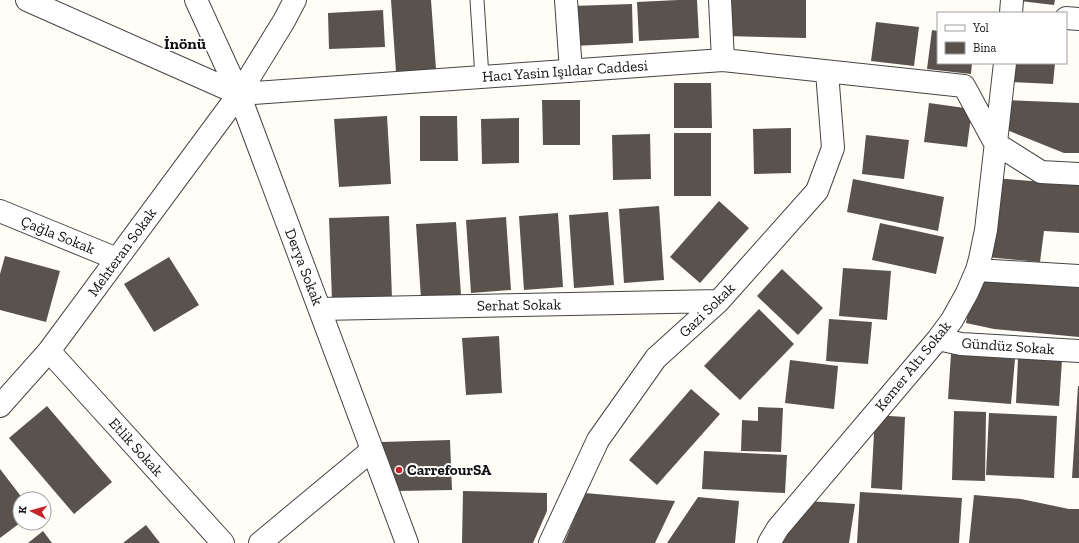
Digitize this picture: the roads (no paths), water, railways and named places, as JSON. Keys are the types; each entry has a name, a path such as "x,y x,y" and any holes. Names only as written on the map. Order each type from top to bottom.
{"street":[{"name":"Hacı Yasin Işıldar Caddesi","path":"27,0 239,94 723,60 964,86 995,143 1041,172 1079,174"},
{"name":"Derya Sokak","path":"196,0 239,94 407,543"},
{"path":"239,94 284,21 294,0"},
{"path":"566,0 571,70"},
{"path":"720,0 723,60"},
{"path":"1067,18 1079,20"},
{"name":"Kemer Altı Sokak","path":"768,543 778,528 938,339 952,320 967,293 977,270 986,230 1005,64"},
{"name":"Gazi Sokak","path":"550,543 598,440 656,358 719,301 817,191 834,148 828,72"},
{"name":"Mehteran Sokak","path":"5,395 49,351 239,94"},
{"name":"Çağla Sokak","path":"0,211 116,259"},
{"path":"977,270 1079,276"},
{"name":"Serhat Sokak","path":"320,309 719,301"},
{"name":"Gündüz Sokak","path":"938,339 961,344 1079,351"},
{"name":"Etlik Sokak","path":"49,351 223,543"},
{"path":"260,543 372,450"}],"lane":[{"path":"477,0 482,77"}],"place":[{"name":"CarrefourSA","path":"399,470"}],"district":[{"name":"İnönü","path":"185,43"}]}
